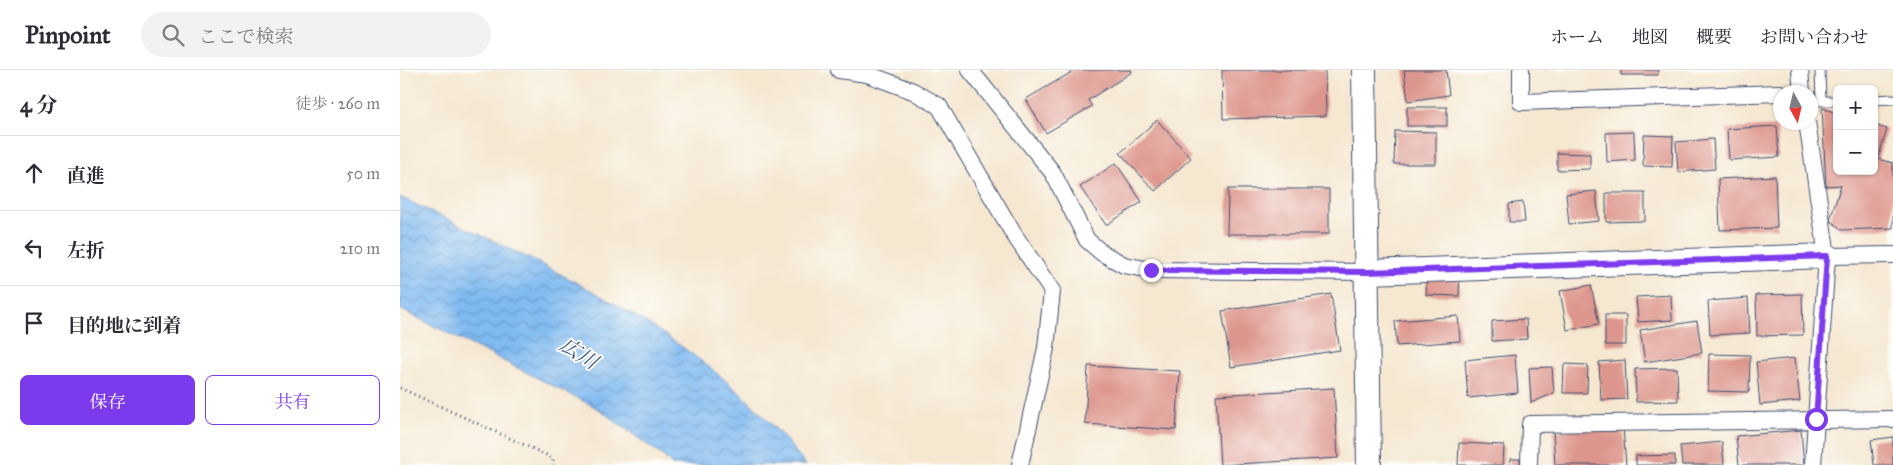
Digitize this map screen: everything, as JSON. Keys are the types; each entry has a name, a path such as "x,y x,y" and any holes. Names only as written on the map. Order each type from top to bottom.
{"street":[{"path":"839,70 867,74 913,91 939,106 1013,232 1052,291 1046,348 1020,465"},
{"path":"970,70 1053,173 1087,240 1102,253 1124,265 1151,270 1368,272 1893,255"},
{"path":"1364,70 1369,465"},
{"path":"1521,70 1521,102 1773,93"},
{"path":"1800,70 1801,85"},
{"path":"1808,130 1827,256 1813,465"},
{"path":"1529,465 1530,424 1893,419"}],"lane":[{"path":"1820,70 1821,101 1833,100"},
{"path":"1878,100 1893,99"}],"path":[{"path":"400,388 553,458 553,465"}],"water":[{"name":"広川","path":"400,197 566,277 620,307 672,340 721,376 766,418 806,465 672,465 663,456 597,408 400,309"}],"building":[{"path":"1071,70 1131,70 1132,72 1088,100 1092,106 1046,133 1026,99 1072,72"},
{"path":"1222,70 1325,70 1326,116 1223,119"},
{"path":"1404,70 1446,70 1449,95 1408,101"},
{"path":"1621,70 1658,70 1658,75 1621,75"},
{"path":"1407,107 1447,107 1447,126 1407,126"},
{"path":"1822,108 1833,112 1833,175 1878,175 1878,159 1893,163 1893,228 1842,230 1830,220 1841,185 1826,186"},
{"path":"1157,120 1191,158 1155,191 1120,153"},
{"path":"1773,126 1773,130 1777,130 1779,157 1729,160 1727,129"},
{"path":"1878,126 1887,129 1878,159"},
{"path":"1395,131 1436,132 1436,164 1394,164"},
{"path":"1634,132 1635,160 1607,162 1606,133"},
{"path":"1644,135 1673,136 1672,167 1643,166"},
{"path":"1713,139 1715,169 1678,172 1676,142"},
{"path":"1557,153 1590,154 1590,169 1557,170"},
{"path":"1116,163 1142,202 1106,225 1080,187"},
{"path":"1775,176 1777,228 1720,230 1718,179"},
{"path":"1228,189 1329,189 1329,234 1227,234"},
{"path":"1596,191 1599,221 1569,224 1566,194"},
{"path":"1606,193 1645,193 1645,221 1606,222"},
{"path":"1523,202 1525,222 1509,222 1509,204"},
{"path":"1427,270 1460,272 1459,296 1426,295"},
{"path":"1591,285 1599,324 1567,330 1560,291"},
{"path":"1331,294 1340,350 1231,367 1222,311"},
{"path":"1802,294 1803,335 1757,336 1756,295"},
{"path":"1671,295 1672,320 1638,322 1636,297"},
{"path":"1748,298 1750,333 1710,335 1708,301"},
{"path":"1605,315 1626,315 1626,345 1605,345"},
{"path":"1458,316 1460,341 1397,346 1395,321"},
{"path":"1526,319 1527,339 1492,341 1492,321"},
{"path":"1697,321 1702,353 1645,362 1640,330"},
{"path":"1709,354 1750,355 1749,392 1708,391"},
{"path":"1515,355 1518,393 1468,398 1465,360"},
{"path":"1795,358 1800,401 1760,405 1756,362"},
{"path":"1625,360 1627,399 1601,400 1599,362"},
{"path":"1564,364 1588,365 1587,393 1563,393"},
{"path":"1088,366 1180,371 1176,430 1085,424"},
{"path":"1552,367 1554,393 1531,403 1529,368"},
{"path":"1677,368 1678,401 1636,402 1635,369"},
{"path":"1334,388 1338,458 1220,465 1216,395"},
{"path":"1623,427 1626,465 1555,465 1553,431"},
{"path":"1801,430 1804,465 1739,465 1736,436"},
{"path":"1893,437 1893,465 1874,465 1871,440"},
{"path":"1722,442 1724,465 1682,465 1680,446"},
{"path":"1459,443 1504,445 1503,465 1458,465"},
{"path":"1675,455 1675,465 1636,465 1636,456"},
{"path":"1510,459 1520,459 1520,465 1509,465"}],"route":[{"path":"1151,270 1368,272 1827,256 1816,419"}]}
